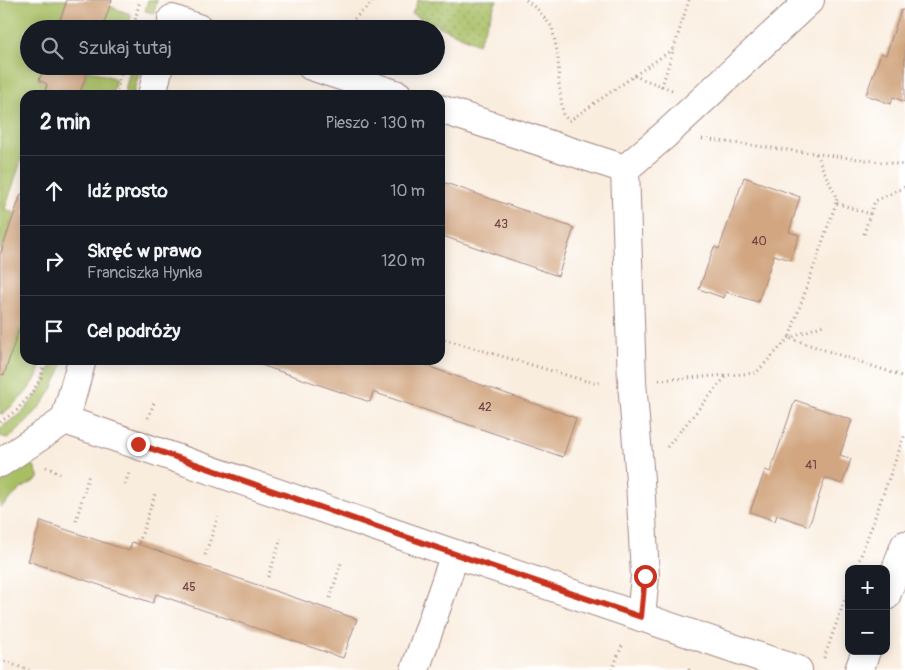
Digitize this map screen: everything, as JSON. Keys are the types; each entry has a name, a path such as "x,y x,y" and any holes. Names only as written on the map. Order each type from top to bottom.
{"street":[{"path":"625,169 666,134 810,0"},
{"path":"153,90 157,75"},
{"path":"338,75 383,90"},
{"path":"445,111 625,169"},
{"path":"625,169 632,382 645,576 641,617"},
{"path":"0,463 65,420 81,365"},
{"path":"65,420 641,617 810,666"},
{"path":"890,585 905,545"},
{"path":"415,670 455,554"},
{"path":"859,670 865,655"}],"path":[{"path":"135,20 140,0"},
{"path":"353,20 375,0"},
{"path":"526,0 538,10 552,27 558,56 563,114 568,122 674,49"},
{"path":"662,86 690,0"},
{"path":"117,90 121,75"},
{"path":"634,76 703,100"},
{"path":"666,134 905,165"},
{"path":"816,153 837,199 789,338 905,377"},
{"path":"864,234 875,201 905,187"},
{"path":"836,203 870,214"},
{"path":"0,422 17,410 30,395 41,378 44,365"},
{"path":"640,480 727,375"},
{"path":"857,565 905,434"},
{"path":"45,467 60,474"},
{"path":"76,521 89,474"},
{"path":"139,543 155,494"},
{"path":"205,555 218,517"},
{"path":"268,577 281,539"},
{"path":"330,598 342,560"},
{"path":"810,666 845,596"},
{"path":"612,670 622,646"},
{"path":"0,660 29,670"}],"green space":[{"path":"0,0 67,0 60,20 20,20 20,75 41,75 39,80 47,84 45,90 20,90 20,164 5,209 14,213 0,255"},
{"path":"148,0 157,0 154,13 145,11"},
{"path":"418,0 497,0 478,44 445,29 445,20 425,20 412,14"},
{"path":"109,6 130,14 131,17 130,20 105,20"},
{"path":"86,75 105,75 116,79 113,90 81,90"},
{"path":"129,75 139,75 134,90 125,90"},
{"path":"20,329 20,365 40,365 37,376 24,395 4,413 0,414 0,350 11,353"},
{"path":"51,365 62,365 54,385 43,403 10,437 0,436 0,428 21,414 41,390"},
{"path":"25,463 34,466 38,479 21,489 0,508 0,479"}],"building":[{"path":"67,0 112,0 105,20 60,20"},
{"path":"901,10 905,10 905,102 893,97 891,104 866,95 881,53 886,55"},
{"path":"41,75 86,75 81,90 45,90 47,84 39,80"},
{"path":"744,177 800,197 789,232 799,235 791,260 774,255 758,302 726,292 724,298 699,289 714,247 719,249"},
{"path":"445,183 574,228 558,276 445,237"},
{"path":"20,197 20,329 4,375 0,374 0,255"},
{"path":"261,365 427,365 576,418 563,457 373,392 370,402"},
{"path":"795,400 852,420 840,455 851,459 842,484 825,478 809,526 777,515 775,521 750,512 765,470 770,472"},
{"path":"41,521 129,551 132,542 357,619 343,658 156,594 153,603 28,561"}],"route":[{"path":"138,444 641,617 645,576"}]}
